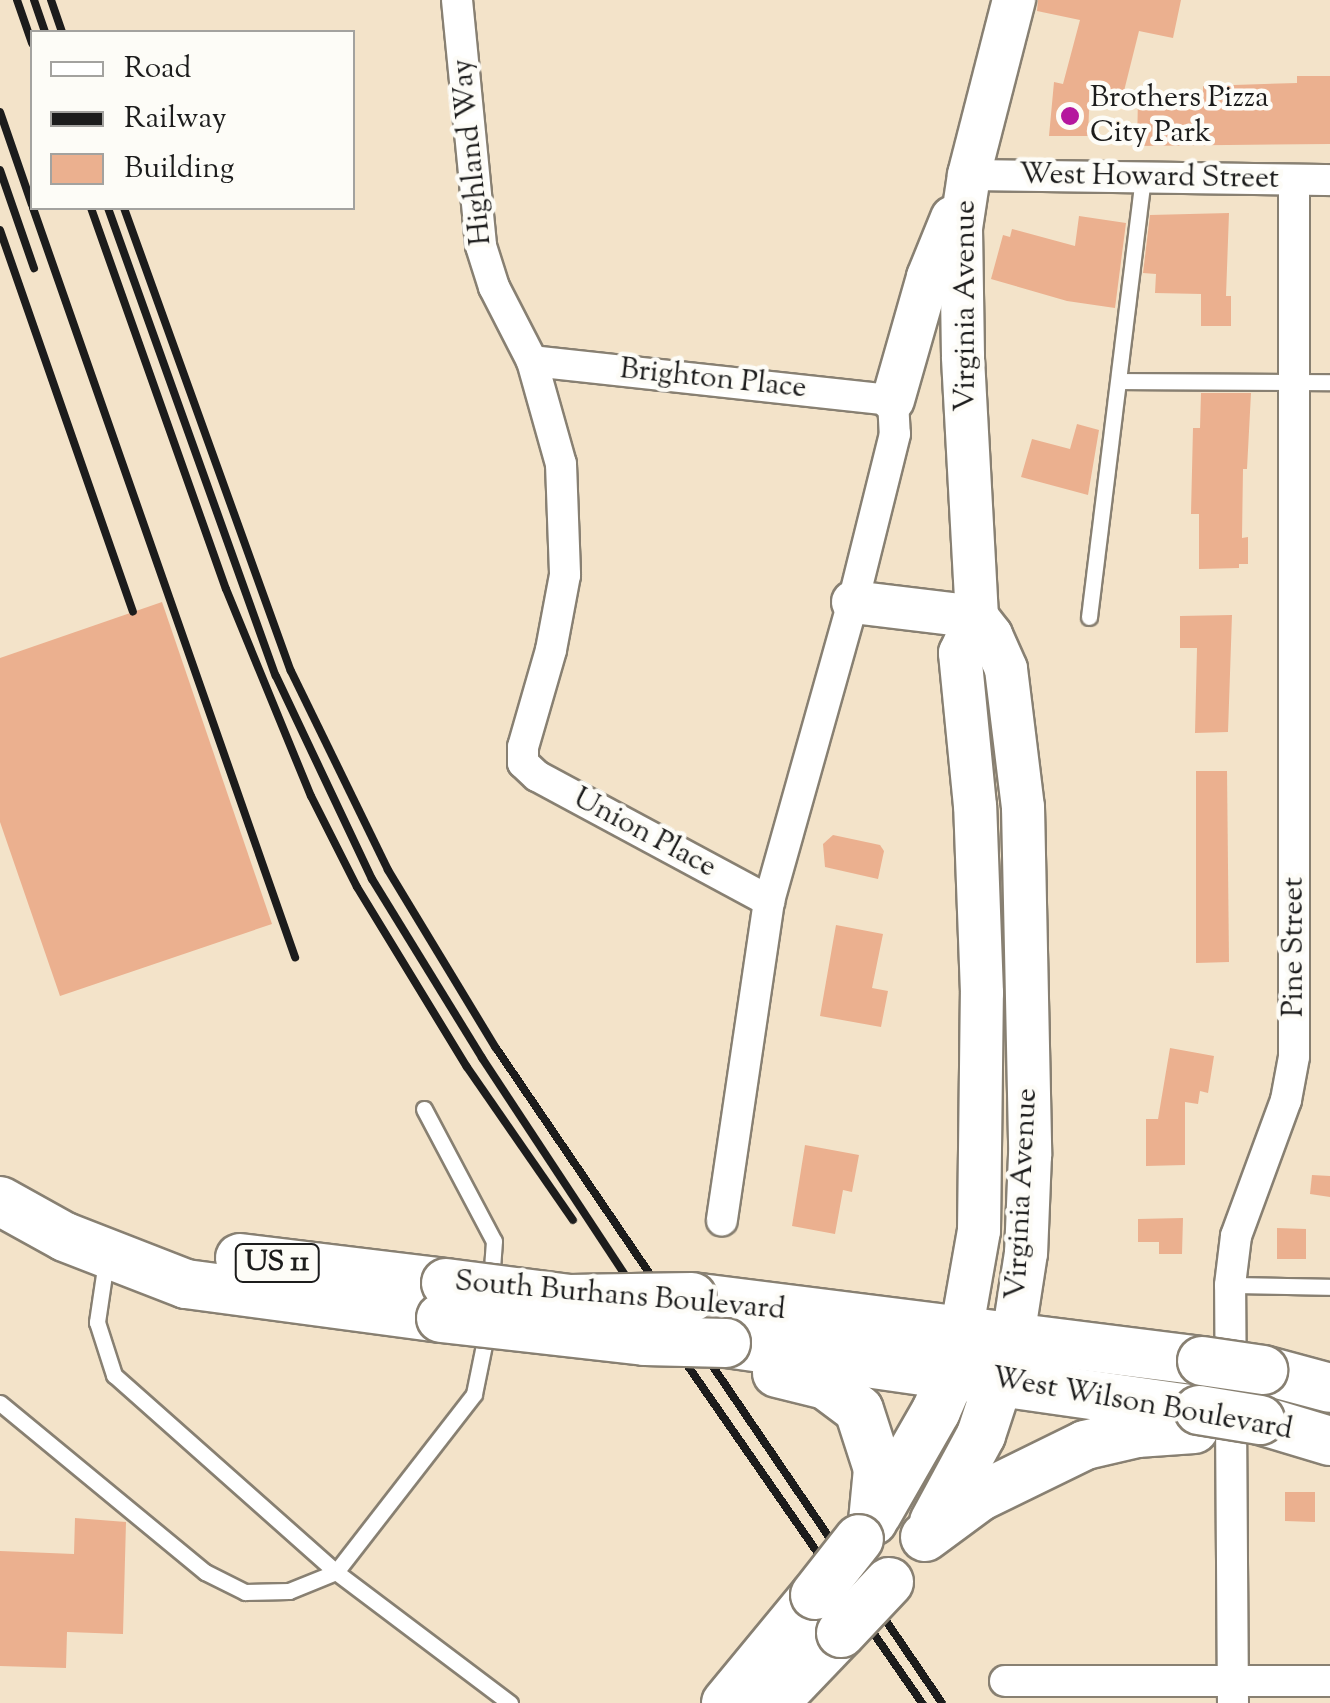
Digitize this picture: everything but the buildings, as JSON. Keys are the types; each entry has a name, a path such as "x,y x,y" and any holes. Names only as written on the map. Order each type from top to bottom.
{"main road":[{"name":"Virginia Avenue","path":"774,1703 828,1614 866,1530 936,1412 959,1353 979,1231 982,993 975,806 960,654 976,617 960,290 968,175 1014,0"},
{"path":"893,400 928,278 968,175"},
{"path":"853,602 976,617"},
{"name":"Virginia Avenue","path":"726,1703 828,1614 889,1582 925,1537 956,1486 1007,1359 1026,1253 1030,1155 1030,994 1023,807 1006,669 992,635 976,617"},
{"name":"South Burhans Boulevard","path":"0,1201 65,1237 107,1252 187,1252 645,1341 732,1354 959,1353"},
{"name":"South Burhans Boulevard","path":"444,1300 692,1297 959,1353"},
{"name":"West Wilson Boulevard","path":"959,1353 1007,1359 1202,1361 1263,1370 1330,1388"},
{"path":"732,1354 826,1385 859,1410 878,1469 866,1530"},
{"name":"West Wilson Boulevard","path":"1007,1359 1200,1419"},
{"path":"925,1537 979,1497 1085,1444 1200,1419 1320,1437"}],"street":[{"name":"Highland Way","path":"457,0 481,246 494,287 532,361 562,464 566,522 560,608 523,747 523,763"},
{"name":"West Howard Street","path":"968,175 1330,180"},
{"name":"Pine Street","path":"1234,1692 1230,1285 1236,1236 1286,1100 1294,1057 1294,180"},
{"name":"Brighton Place","path":"532,361 893,400"},
{"path":"722,1221 769,901 853,602 895,434 893,400"},
{"name":"Union Place","path":"523,763 537,776 769,901"},
{"path":"1019,1703 1006,1681 1234,1692 1330,1681"}],"lane":[{"path":"1089,616 1143,178"},
{"path":"1119,381 1330,382"},
{"path":"0,1403 205,1572 245,1592 260,1592 289,1591 336,1572 474,1394 485,1352 494,1240 424,1108"},
{"path":"107,1252 98,1322 114,1376 336,1572 510,1703"},
{"path":"1230,1285 1330,1287"}],"railway":[{"path":"17,0 30,37"},
{"path":"34,0 44,30"},
{"path":"51,0 61,30"},
{"path":"0,112 30,199"},
{"path":"0,170 34,268"},
{"path":"34,210 295,957"},
{"path":"92,210 226,589 311,796 357,887 467,1067 573,1220"},
{"path":"109,210 276,676 372,879 482,1058 633,1287 922,1703"},
{"path":"125,210 291,671 388,870 496,1048 942,1703"},
{"path":"0,230 133,612"}],"place":[{"name":"Brothers Pizza City Park","path":"1070,116"}]}
